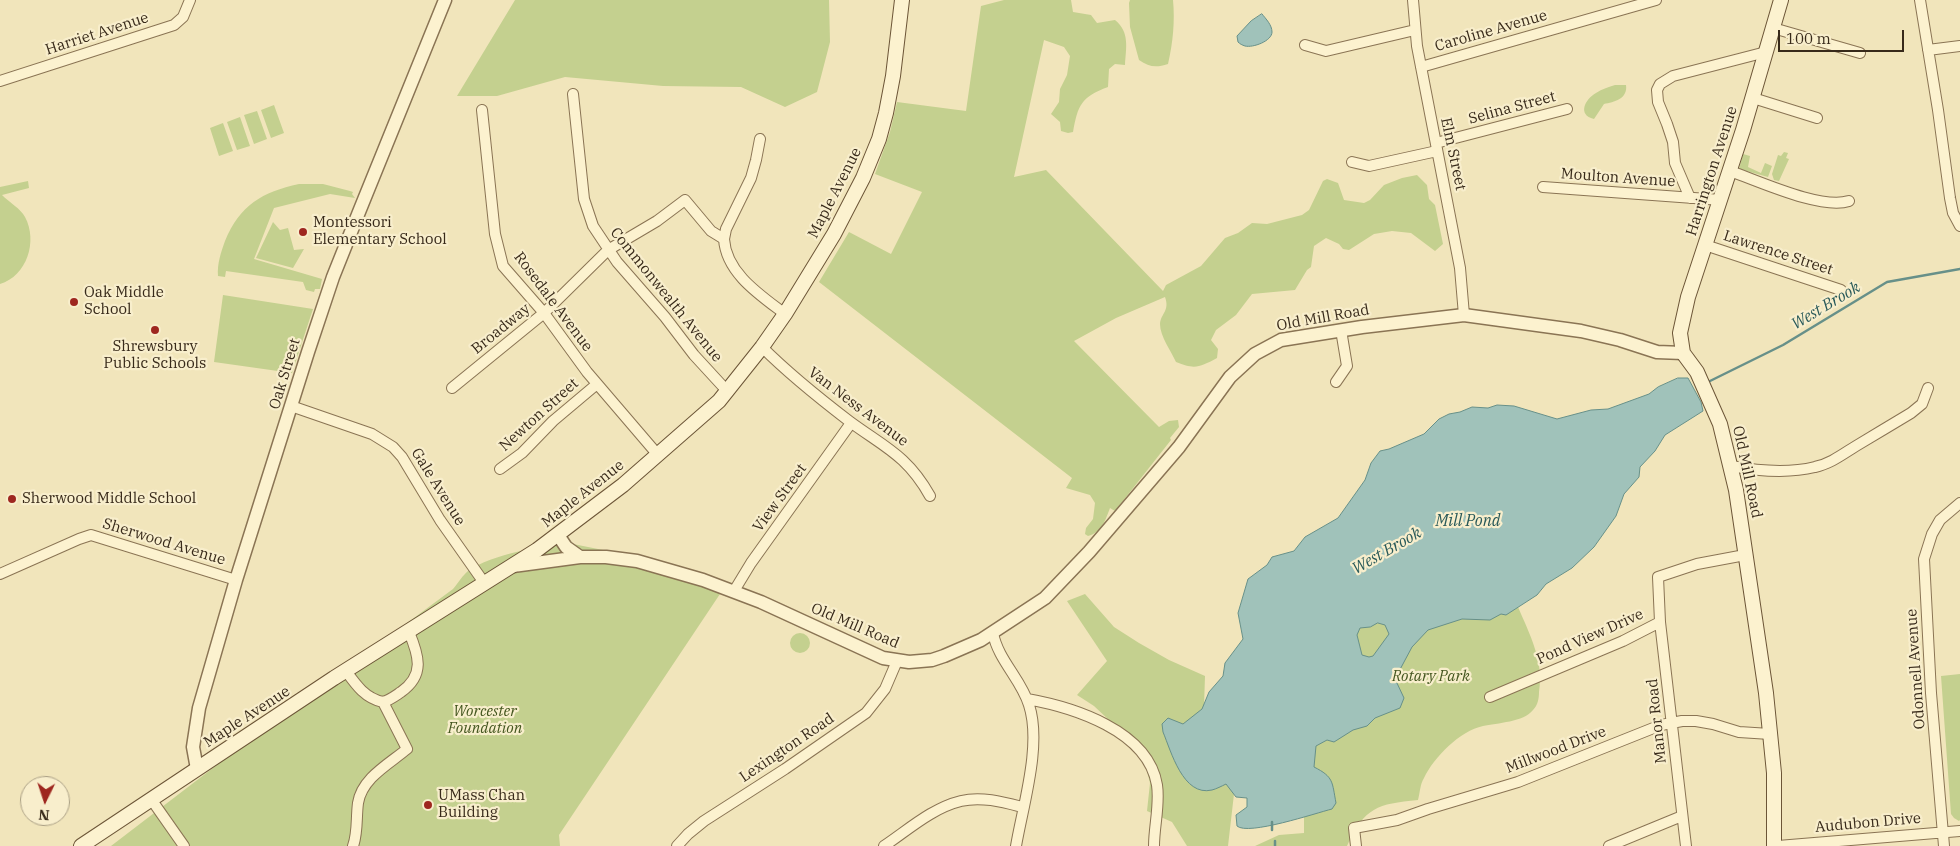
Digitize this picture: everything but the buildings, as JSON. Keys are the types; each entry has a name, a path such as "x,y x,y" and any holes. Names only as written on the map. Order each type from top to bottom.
{"main road":[{"name":"Maple Avenue","path":"81,846 346,671 485,584 558,535 611,495 710,410 728,392 785,314 834,234 857,191 874,152 889,99 902,0"},
{"name":"Harrington Avenue","path":"1683,354 1681,324 1690,291 1753,98 1781,0"},
{"name":"Old Mill Road","path":"1683,354 1696,372 1717,416 1726,440 1731,466 1764,675 1774,773 1774,846"}],"street":[{"name":"Harriet Avenue","path":"0,81 174,25 183,17 190,0"},
{"name":"Oak Street","path":"197,769 193,747 196,722 236,580 291,406 333,277 445,0"},
{"name":"Elm Street","path":"1413,0 1415,30 1421,67 1460,268 1464,315"},
{"path":"1920,0 1950,198 1953,213 1960,226"},
{"name":"Caroline Avenue","path":"1421,67 1650,1"},
{"path":"1773,28 1860,53"},
{"path":"1306,45 1326,51 1415,30"},
{"path":"1928,50 1960,46"},
{"path":"1690,198 1675,163 1667,124 1658,102 1658,90 1662,82 1673,76 1766,52"},
{"name":"Commonwealth Avenue","path":"572,94 586,208 598,234 608,250 665,317 694,355 728,392"},
{"path":"1753,98 1817,118"},
{"name":"Selina Street","path":"1352,162 1369,166 1567,109"},
{"name":"Rosedale Avenue","path":"482,110 488,184 495,239 500,258 509,275 544,313 597,384 658,455"},
{"path":"760,139 754,169 726,229 724,239 729,256 741,276 759,295 785,314"},
{"path":"1730,171 1820,202 1841,203 1848,201"},
{"name":"Moulton Avenue","path":"1543,187 1720,200"},
{"name":"Broadway","path":"452,388 544,313 608,250 657,221 686,200 711,231 724,239"},
{"name":"Lawrence Street","path":"1705,245 1841,290"},
{"name":"Old Mill Road","path":"513,566 580,557 606,557 637,561 677,571 734,592 774,608 867,651 897,661 920,662 944,656 993,633 1037,605 1054,590 1179,446 1222,387 1246,361 1263,349 1281,340 1341,330 1464,315 1581,331 1613,338 1657,352 1683,354"},
{"path":"1336,382 1347,366 1341,330"},
{"name":"Van Ness Avenue","path":"762,347 789,373 851,423 876,438 899,456 919,478 930,496"},
{"name":"Newton Street","path":"500,469 522,453 552,421 597,384"},
{"path":"1731,466 1754,470 1779,471 1797,471 1816,467 1831,461 1911,413 1922,404 1928,388"},
{"name":"Gale Avenue","path":"291,406 372,434 393,447 402,457 440,520 485,584"},
{"name":"View Street","path":"734,592 851,423"},
{"name":"Odonnell Avenue","path":"1944,846 1931,694 1924,559 1932,534 1940,520 1960,503"},
{"name":"Sherwood Avenue","path":"0,574 91,535 236,580"},
{"path":"558,535 566,547 580,557"},
{"path":"545,544 556,559"},
{"name":"Pond View Drive","path":"1490,698 1623,641 1660,622 1658,577 1697,564 1745,555"},
{"name":"Manor Road","path":"1660,622 1686,846"},
{"path":"346,671 363,692 376,700 383,702 393,697 409,686 417,671 418,660 408,632"},
{"path":"993,633 996,647 1027,699 1032,715 1033,745 1030,770 1016,846"},
{"name":"Lexington Road","path":"677,846 704,821 785,769 866,713 885,688 897,661"},
{"path":"1027,699 1086,714 1122,736 1138,750 1152,770 1157,785 1158,800 1154,846"},
{"path":"354,846 358,804 364,787 407,749 383,702"},
{"name":"Millwood Drive","path":"1356,846 1354,828 1398,820 1518,782 1651,728 1672,722 1696,721 1739,732 1770,734"},
{"path":"151,799 184,846"},
{"path":"884,846 936,811 961,801 991,800 1022,807"},
{"path":"1609,846 1682,816"},
{"name":"Audubon Drive","path":"1778,846 1960,831"}],"green space":[{"path":"515,0 829,0 830,42 817,92 785,107 741,87 663,86 565,77 497,96 457,96"},
{"path":"1004,0 1071,0 1073,12 1091,15 1097,23 1115,20 1123,30 1126,41 1125,65 1115,64 1109,69 1108,87 1092,94 1082,103 1073,132 1068,133 1061,131 1060,122 1051,114 1059,102 1060,89 1067,75 1070,56 1064,47 1044,40 1014,177 1046,170 1163,291 1166,285 1201,266 1225,238 1238,233 1252,223 1267,224 1302,215 1309,210 1323,181 1327,179 1338,183 1344,200 1364,203 1370,200 1384,185 1417,175 1427,185 1429,199 1435,205 1443,244 1435,251 1411,233 1392,231 1374,234 1349,250 1343,249 1339,244 1326,238 1314,246 1311,267 1307,270 1295,290 1252,294 1236,315 1216,330 1211,340 1218,349 1217,358 1202,365 1193,367 1176,362 1160,329 1161,320 1166,309 1165,297 1116,318 1074,341 1159,427 1169,421 1178,420 1179,427 1170,438 1171,440 1115,511 1110,508 1105,522 1100,529 1088,536 1085,534 1086,528 1093,519 1095,503 1090,495 1066,488 1072,478 819,282 849,232 891,254 922,192 875,174 890,132 897,102 966,111 981,6"},
{"path":"1130,0 1173,0 1173,32 1168,64 1153,66 1139,60 1130,27"},
{"path":"1615,85 1626,85 1623,97 1604,104 1594,119 1589,117 1584,111 1584,107 1589,99 1598,92"},
{"path":"274,105 284,133 271,138 261,110"},
{"path":"257,111 267,139 254,144 244,115"},
{"path":"240,117 250,146 237,150 227,122"},
{"path":"223,123 233,151 219,156 210,128"},
{"path":"1784,152 1788,153 1786,158 1789,159 1779,181 1774,180 1772,174 1778,155 1781,156"},
{"path":"1743,154 1750,156 1748,167 1761,173 1765,163 1772,166 1768,177 1739,169"},
{"path":"28,181 29,188 2,195 18,208 25,217 29,226 30,247 28,256 17,274 0,284 0,187"},
{"path":"299,184 323,184 353,192 352,194 355,198 330,194 274,208 254,259 322,279 320,289 315,289 314,292 306,290 303,282 226,271 225,277 218,276 219,263 225,241 245,209 263,196"},
{"path":"273,222 280,230 288,228 294,250 304,249 293,268 256,258"},
{"path":"223,295 313,309 292,373 214,362"},
{"name":"Worcester Foundation","path":"573,544 648,559 726,585 559,835 560,846 111,846 256,735 453,589 468,571 490,560 519,551"},
{"path":"1085,594 1114,627 1169,660 1205,676 1202,767 1239,786 1234,794 1228,846 1187,846 1172,822 1147,811 1150,783 1145,763 1111,722 1094,706 1077,695 1107,661 1067,601"},
{"name":"Rotary Park","path":"1518,607 1535,648 1540,670 1538,701 1535,708 1529,714 1517,720 1483,726 1465,733 1441,754 1428,770 1422,783 1418,800 1392,803 1374,810 1360,823 1347,846 1255,846 1279,835 1304,833 1304,776 1307,747 1363,658 1349,610"},
{"path":"800,633 807,636 810,643 807,650 800,653 793,650 790,643 793,636"},
{"path":"1960,674 1959,821 1951,814 1941,676"}],"water":[{"path":"1262,14 1272,29 1269,38 1253,46 1245,46 1238,42 1237,36 1251,21"},
{"name":"Mill Pond","path":"1678,378 1688,378 1701,402 1703,411 1665,435 1655,451 1640,467 1639,477 1624,494 1616,516 1594,547 1572,568 1546,584 1537,595 1506,615 1501,614 1490,620 1462,619 1428,630 1412,647 1396,677 1404,698 1400,708 1375,718 1367,726 1353,730 1334,742 1327,740 1316,746 1314,767 1329,777 1331,781 1336,803 1332,809 1268,826 1244,828 1237,826 1236,815 1247,807 1247,798 1236,797 1226,784 1212,790 1202,790 1193,787 1186,780 1174,761 1163,732 1162,724 1168,718 1183,724 1202,709 1209,692 1223,676 1225,663 1243,639 1238,613 1248,579 1267,565 1272,557 1294,551 1305,537 1338,518 1365,480 1371,463 1380,451 1424,434 1439,419 1472,407 1514,406 1557,419 1591,410 1608,409 1649,394 1658,387","holes":["1378,623 1385,625 1389,634 1373,656 1362,655 1357,635 1360,628 1370,627"]}],"waterway":[{"name":"West Brook","path":"1710,381 1783,345 1887,282 1960,269"},
{"name":"West Brook","path":"1272,822 1272,830"},
{"name":"West Brook","path":"1275,841 1275,846"}],"place":[{"name":"Montessori Elementary School","path":"303,232"},
{"name":"Oak Middle School","path":"74,302"},
{"name":"Shrewsbury Public Schools","path":"155,330"},
{"name":"Sherwood Middle School","path":"12,499"},
{"name":"UMass Chan Building","path":"428,805"}]}
